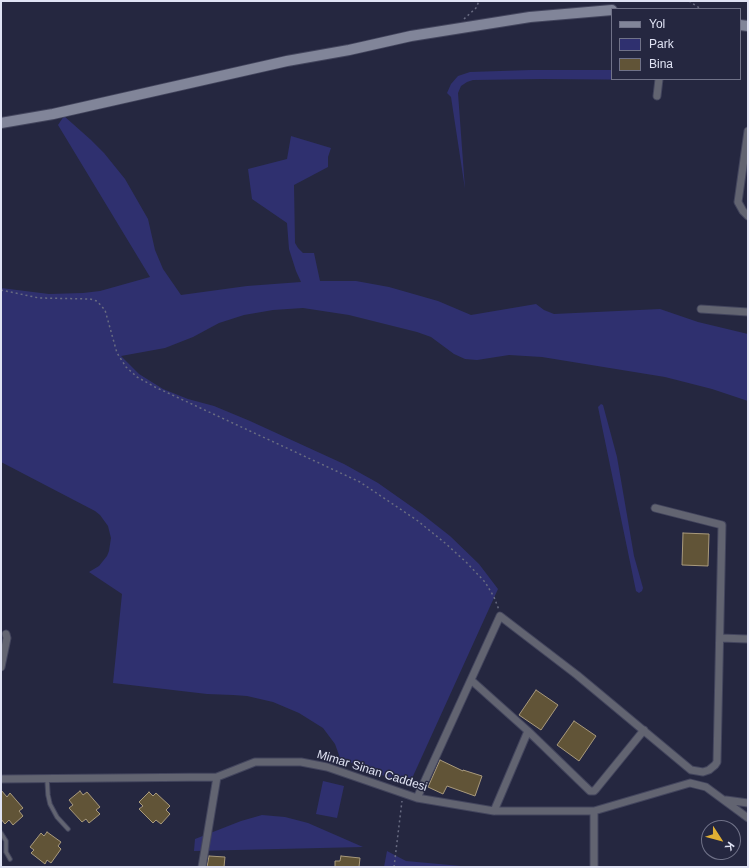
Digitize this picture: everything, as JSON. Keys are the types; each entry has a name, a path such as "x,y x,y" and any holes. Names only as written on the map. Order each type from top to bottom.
{"street":[{"path":"1,123 53,114 287,61 349,50 412,36 530,18 611,10"},
{"path":"657,96 659,80"},
{"path":"748,131 738,202 748,216"},
{"path":"701,309 748,312"},
{"path":"417,798 500,616 577,675 691,770 702,772 710,770 717,762 722,525 655,508"},
{"path":"1,667 7,638 5,633"},
{"path":"720,638 748,639"},
{"path":"471,680 528,731 588,790 592,792 644,730"},
{"path":"494,810 528,731"},
{"name":"Mimar Sinan Caddesi","path":"1,779 217,777 255,762 301,762 327,767 417,798 494,810 594,811 690,783 700,785"},
{"path":"702,772 700,785 706,787 748,818"},
{"path":"202,867 217,777"},
{"path":"724,800 748,804"},
{"path":"594,811 594,867"}],"lane":[{"path":"47,779 50,804 57,816 68,829"},
{"path":"1,833 6,841 6,852 10,859"}],"path":[{"path":"455,29 476,8 479,1"},
{"path":"689,1 700,8"},
{"path":"1,290 39,298 90,299 97,301 105,310 117,353 126,367 137,377 155,388 360,482 432,532 475,571 490,589 500,616"},
{"path":"394,867 403,794"}],"green space":[{"path":"611,70 611,80 473,80 461,86 458,93 465,189 451,97 447,93 451,84 458,76 470,72"},
{"path":"64,116 104,153 125,179 148,219 155,250 163,269 181,295 247,286 301,282 289,249 287,223 252,199 248,169 287,159 291,136 331,148 328,157 328,167 294,185 295,243 303,253 314,253 320,281 356,281 389,287 438,301 471,315 536,304 544,310 554,314 660,309 698,322 748,334 748,401 712,389 665,377 542,357 509,355 477,360 465,359 454,354 431,337 417,332 349,315 303,308 273,310 244,315 219,323 193,337 165,348 121,356 139,374 163,389 188,399 214,406 250,421 344,464 378,483 450,536 479,564 498,589 409,785 340,758 335,744 323,728 299,713 273,702 247,696 207,694 113,683 122,594 89,572 99,566 107,556 111,538 108,526 95,511 1,462 1,288 49,294 83,293 100,291 150,277 58,125"},
{"path":"601,404 603,405 617,457 634,556 643,588 639,593 636,591 598,407"},
{"path":"323,781 344,786 337,818 316,814"},
{"path":"262,815 285,817 308,823 363,847 194,851 195,839 241,821"},
{"path":"387,851 406,861 472,867 384,867"}],"building":[{"path":"683,533 709,534 708,566 682,565"},
{"path":"536,690 558,705 541,730 519,715"},
{"path":"574,721 596,736 579,761 557,745"},
{"path":"440,760 463,771 482,776 475,796 447,786 443,794 428,787"},
{"path":"1,790 7,797 10,793 23,808 19,811 23,816 13,825 9,820 5,824 1,819"},
{"path":"80,791 83,795 87,792 100,807 96,810 100,814 89,823 86,819 82,822 69,808 73,805 69,800"},
{"path":"149,792 153,796 156,793 170,806 166,810 170,814 161,824 156,820 153,823 139,809 143,806 139,802"},
{"path":"47,832 61,842 58,846 61,849 51,863 47,860 45,864 31,853 34,850 30,847 41,833 44,836"},
{"path":"209,856 225,857 224,867 207,867"},
{"path":"341,856 360,858 359,867 335,867 335,861 340,861"}]}
